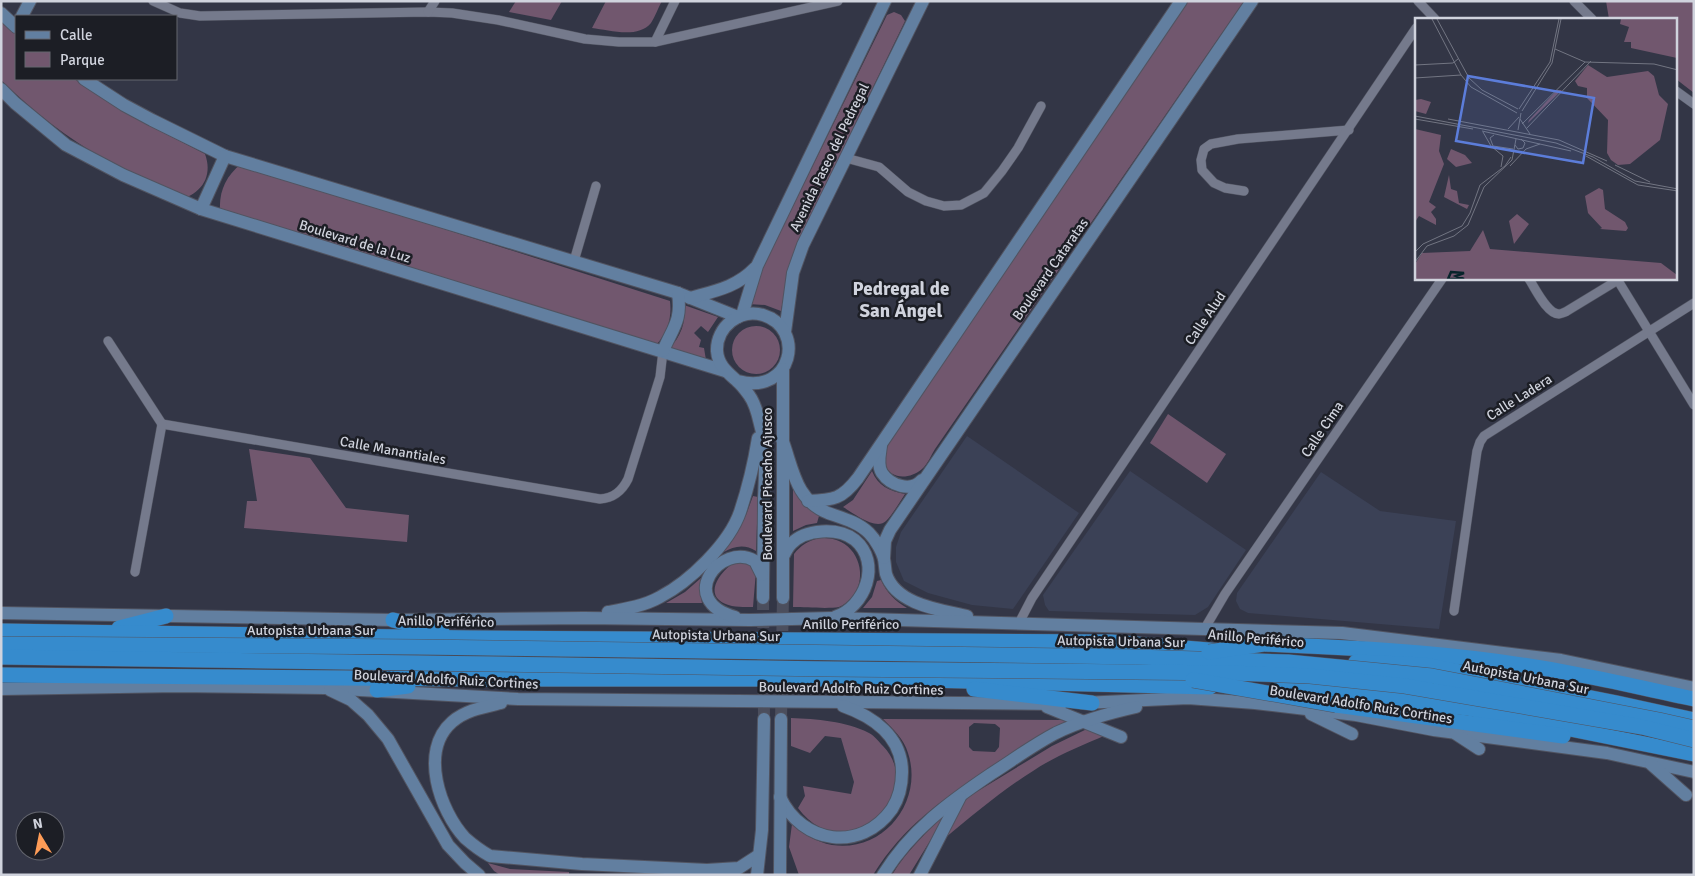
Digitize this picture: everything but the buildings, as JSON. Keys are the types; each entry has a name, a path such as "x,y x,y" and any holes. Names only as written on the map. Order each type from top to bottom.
{"highway":[{"path":"99,633 166,616"},
{"path":"393,620 471,638"},
{"name":"Anillo Periférico","path":"1,631 471,638 1111,642 1334,661 1424,666 1617,703 1694,720"},
{"name":"Autopista Urbana Sur","path":"1,644 420,647 1172,658 1288,662 1432,676 1694,728"},
{"path":"1172,658 1264,644 1335,646 1461,657 1574,673 1694,699"},
{"name":"Autopista Urbana Sur","path":"1,657 1231,673 1310,676 1405,686 1642,727 1694,740"},
{"path":"1155,673 1336,705 1598,741 1694,762"},
{"path":"1,675 883,679 1102,683 1345,692 1466,708 1694,754"},
{"path":"377,690 465,678"},
{"path":"883,679 1092,703"}],"main road":[{"path":"23,15 30,1"},
{"name":"Avenida Paseo del Pedregal","path":"740,316 757,266 885,1"},
{"name":"Avenida Paseo del Pedregal","path":"785,332 791,283 797,259 923,1"},
{"path":"808,501 832,500 842,496 849,490 1181,1"},
{"name":"Boulevard Cataratas","path":"884,558 885,541 890,530 1252,1"},
{"path":"1,13 15,26"},
{"path":"86,80 145,116 225,156 678,293 740,316"},
{"name":"Boulevard de la Luz","path":"1,89 66,145 123,175 201,209 725,371"},
{"path":"201,209 225,156"},
{"path":"690,298 724,289 735,284 747,277 757,266"},
{"path":"663,351 678,318 678,293"},
{"path":"754,313 772,318 785,332 789,351 787,361 783,369 774,378 762,384 750,384 738,381 725,371 717,351 722,331 729,323 740,316 754,313"},
{"name":"Boulevard Picacho Ajusco","path":"782,598 783,369"},
{"name":"Boulevard Picacho Ajusco","path":"738,381 751,397 761,425 765,460 763,598"},
{"path":"584,618 633,607 658,598 679,586 723,543 740,514 761,425"},
{"path":"782,439 796,481 808,501 820,509 865,529 874,538 884,558 886,575 899,592 912,600 934,609 989,622"},
{"path":"881,443 879,462 882,472 892,483 906,488 919,484 928,474"},
{"path":"782,560 790,544 800,537 814,533 834,532 845,534 862,548 867,567 865,588 853,606 832,618"},
{"path":"750,620 732,616 715,608 707,597 706,585 713,571 725,560 732,557 745,557 754,561 763,578"},
{"path":"1,613 393,620 584,618 750,620 832,618 1333,632 1561,660 1694,688"},
{"name":"Boulevard Adolfo Ruiz Cortines","path":"1,689 177,686 325,688 518,699 1042,705 1188,698 1255,703 1356,715 1454,733 1607,753 1694,772"},
{"path":"325,688 351,700 368,715 388,738 448,845 465,864 479,875"},
{"path":"883,875 901,850 928,821 961,794 1042,741 1084,722 1123,710 1188,698"},
{"path":"518,699 481,707 465,713 451,723 438,741 435,766 436,782 442,801 464,836 478,849 490,856 582,864 707,870 739,868 759,855"},
{"path":"780,797 785,808 801,826 818,835 837,838 855,835 871,828 885,817 895,803 901,788 902,770 901,756 894,741 889,734 868,717 831,703"},
{"path":"1042,705 1121,737"},
{"path":"1302,709 1352,734"},
{"path":"757,875 762,820 764,719"},
{"path":"780,875 781,719"},
{"path":"1454,733 1478,749"},
{"path":"1650,762 1686,795"},
{"path":"920,875 961,794"}],"street":[{"path":"153,1 180,12 200,16 428,12 459,14 498,20 585,39 619,42 655,42 838,1"},
{"path":"428,12 435,1"},
{"path":"655,42 675,1"},
{"path":"1418,1 1425,15"},
{"path":"1574,1 1591,18"},
{"name":"Calle Alud","path":"1018,623 1415,30"},
{"path":"1678,92 1694,104"},
{"path":"846,158 879,168 908,192 926,201 944,206 961,205 984,193 1002,171 1018,148 1041,106"},
{"path":"1244,191 1225,188 1214,183 1202,170 1200,160 1204,149 1211,144 1238,139 1349,130"},
{"path":"574,262 596,186"},
{"name":"Calle Cima","path":"1205,628 1226,594 1441,280"},
{"path":"1530,280 1548,308 1552,312 1560,314 1567,312 1616,280"},
{"path":"1619,280 1694,406"},
{"name":"Calle Ladera","path":"1454,611 1476,451 1480,442 1490,432 1694,303"},
{"path":"108,341 162,424 135,572"},
{"name":"Calle Manantiales","path":"162,424 572,494 606,498 622,490 628,479 660,377 663,351"}],"shaded area":[{"path":"967,436 1079,513 1013,609 972,605 928,593 904,581 896,562 896,547 901,532"},
{"path":"1130,471 1246,550 1208,607 1195,615 1049,611 1045,605 1043,595"},
{"path":"1321,472 1380,511 1456,521 1439,629 1248,613 1240,609 1236,601 1237,593"}],"green space":[{"path":"516,1 562,1 551,20 509,12"},
{"path":"606,1 662,1 651,23 645,28 639,31 615,32 592,28"},
{"path":"1186,1 1244,1 935,449 926,465 912,475 901,476 891,473 884,463 886,447"},
{"path":"1606,1 1694,1 1694,93 1678,81 1678,18 1609,18"},
{"path":"894,12 901,15 905,21 797,244 788,272 781,311 765,305 748,304 759,275 887,15"},
{"path":"1,20 15,32 15,80 76,80 126,113 205,154 208,168 205,180 198,190 187,197 116,165 92,152 64,133 1,80"},
{"path":"241,164 670,301 670,318 666,329 657,344 220,210 224,184"},
{"path":"684,305 718,317 708,332 701,326 694,333 701,340 699,347 704,348 706,360 669,349 682,329"},
{"path":"756,326 765,328 773,333 778,341 780,350 778,359 773,367 765,372 756,374 747,372 739,367 734,359 732,350 734,341 739,333 747,328"},
{"path":"1168,414 1226,454 1207,483 1150,443"},
{"path":"249,449 310,458 346,508 409,515 407,542 244,528 247,501 257,501"},
{"path":"872,471 877,481 885,487 905,494 891,515 882,524 864,520 843,507 853,500"},
{"path":"793,483 809,508 819,516 817,523 806,525 793,531"},
{"path":"753,496 758,497 756,551 748,547 740,547 724,552 746,515"},
{"path":"830,538 838,541 848,547 853,553 860,567 859,583 856,591 851,598 839,607 793,607 794,554 811,540"},
{"path":"735,562 748,563 756,571 753,607 723,603 716,595 715,590 718,579"},
{"path":"701,578 700,591 702,603 666,603 685,592"},
{"path":"881,580 892,596 907,608 863,608 872,597 877,581"},
{"path":"791,718 821,720 851,726 871,734 883,746 894,765 896,785 889,804 875,819 858,829 838,832 817,826 798,808 805,796 803,786 851,794 854,782 841,738 825,736 810,753 791,746"},
{"path":"883,719 1067,720 1071,723 991,768 941,802 911,827 885,857 873,875 799,875 789,847 792,824 815,840 832,845 851,845 868,841 883,832 896,820 905,805 910,789 911,771 908,753 901,739","holes":["974,723 995,724 1000,728 999,747 995,752 973,751 969,747 969,727"]},
{"path":"1091,727 1106,735 1059,756 1033,771 998,795 944,839 963,800 1052,746"},
{"path":"949,810 909,875 892,875 911,849"},
{"path":"488,863 510,869 569,872 569,875 500,875"}],"tunnel":[{"path":"763,598 764,719"},
{"path":"782,649 783,598"},
{"path":"781,719 782,671"}],"district":[{"name":"Pedregal de San Ángel","path":"901,299"}]}
